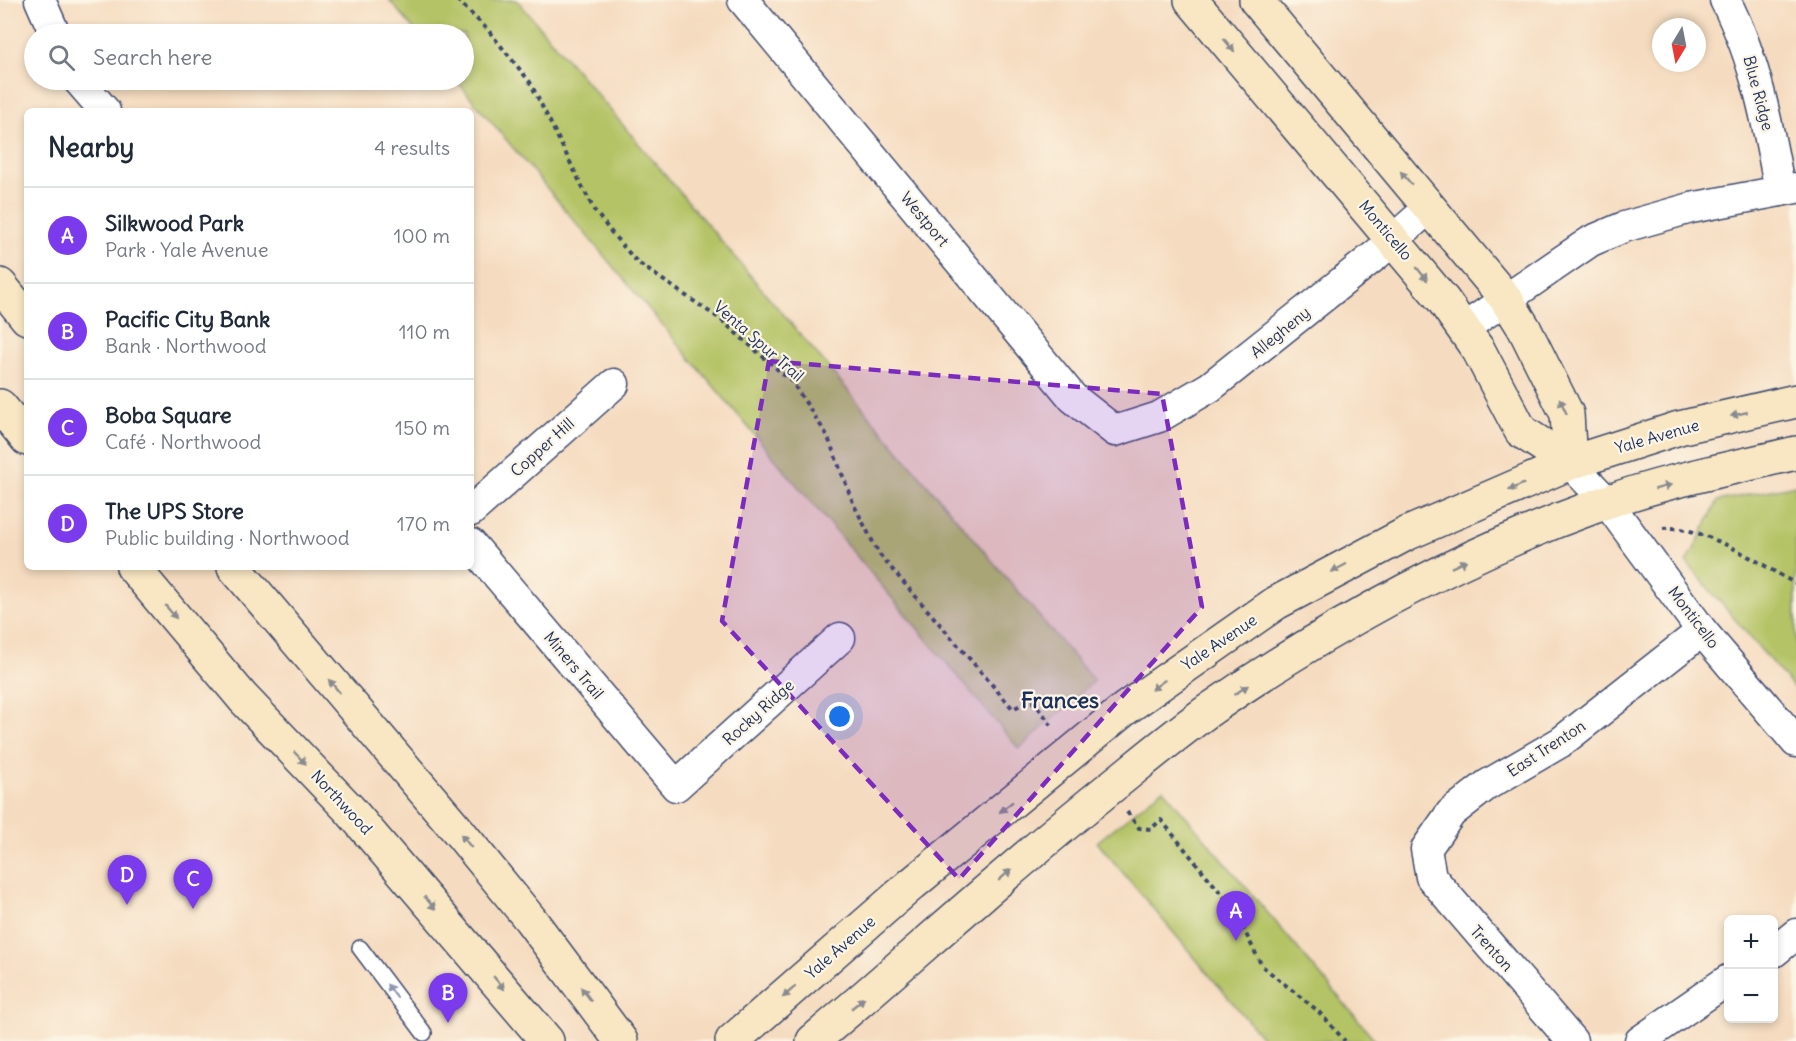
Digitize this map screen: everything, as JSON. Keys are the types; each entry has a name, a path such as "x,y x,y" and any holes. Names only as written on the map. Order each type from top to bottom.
{"street":[{"path":"40,0 51,24"},
{"name":"Westport","path":"743,0 1073,398 1114,431"},
{"name":"Monticello","path":"1191,0 1394,240 1464,328 1496,380 1521,431 1570,464 1607,502 1702,631 1796,742"},
{"path":"1256,0 1506,299 1524,328 1567,414 1570,464"},
{"name":"Blue Ridge","path":"1725,0 1741,31 1788,189"},
{"path":"87,90 102,108"},
{"path":"1464,328 1591,241 1624,226 1691,208 1788,189"},
{"name":"Allegheny","path":"1114,431 1159,417 1210,387 1394,240 1430,207"},
{"path":"0,285 24,314"},
{"name":"Copper Hill","path":"474,508 614,384"},
{"name":"Yale Avenue","path":"732,1041 912,884 1126,708 1276,603 1406,534 1570,464 1679,428 1796,401"},
{"path":"0,406 24,435"},
{"path":"813,1041 1107,790 1211,709 1290,657 1407,590 1493,547 1607,502 1796,453"},
{"name":"Miners Trail","path":"474,548 676,786"},
{"name":"Northwood","path":"136,570 243,698 349,809 547,1041"},
{"path":"237,570 488,867 621,1041"},
{"name":"East Trenton","path":"1426,849 1451,813 1487,785 1562,742 1702,631"},
{"name":"Rocky Ridge","path":"676,786 840,638"},
{"name":"Trenton","path":"1426,849 1431,877 1572,1041"},
{"path":"1778,948 1796,934"},
{"path":"1640,1041 1724,983"}],"lane":[{"path":"360,948 424,1033"}],"path":[{"name":"Venta Spur Trail","path":"457,0 488,30 530,82 594,210 615,237 638,263 720,319 792,382 827,435 854,505 879,554 1013,709 1028,701 1035,703 1074,752"},
{"path":"1629,531 1676,527 1725,545 1796,584"},
{"path":"1107,790 1139,828 1151,829 1161,820 1233,908 1262,966 1318,1011 1345,1041"}],"highlighted area":[{"path":"769,361 1162,394 1202,607 959,879 722,621"}],"green space":[{"path":"389,0 517,0 1094,681 1019,749 464,90 474,90 474,24 409,24"},
{"path":"1796,485 1796,691 1687,563 1718,501"},
{"path":"1163,789 1376,1041 1265,1041 1097,842"}],"place":[{"name":"The UPS Store","path":"127,905"},
{"name":"Boba Square","path":"193,909"},
{"name":"Silkwood Park","path":"1236,941"},
{"name":"Pacific City Bank","path":"448,1023"}],"district":[{"name":"Frances","path":"1060,700"}]}
